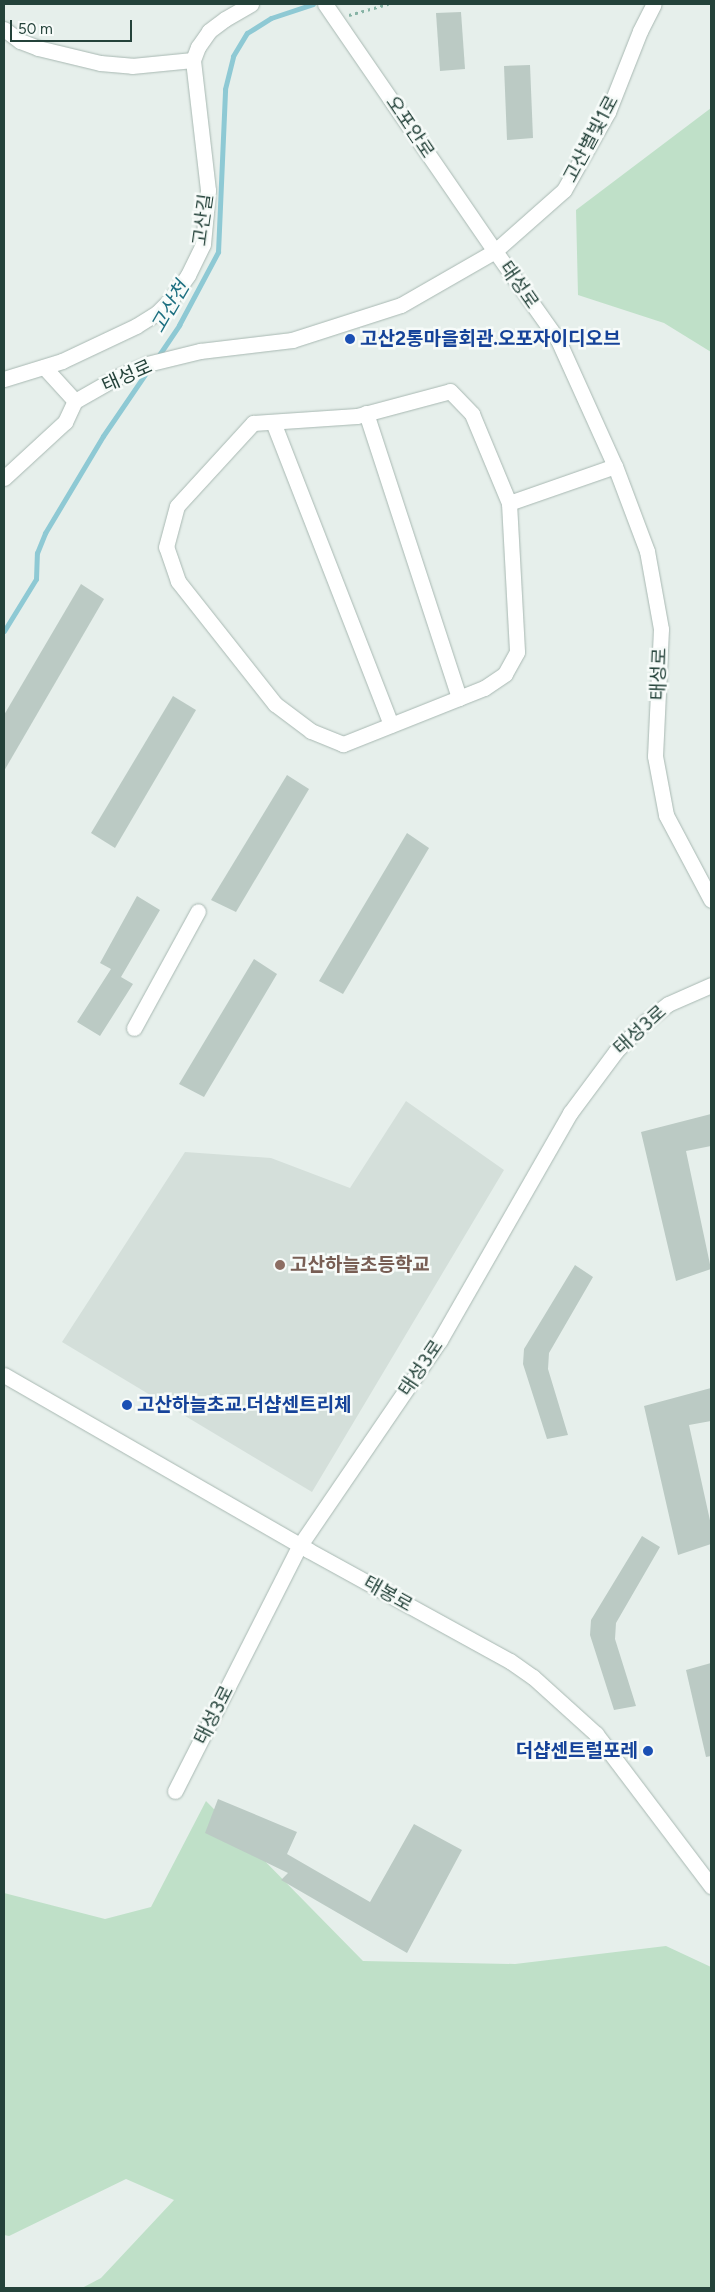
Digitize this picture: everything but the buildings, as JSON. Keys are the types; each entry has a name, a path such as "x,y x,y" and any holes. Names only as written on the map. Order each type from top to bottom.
{"street":[{"path":"4,29 20,41 38,48 100,63 132,66 193,60 198,47 209,32 225,18 251,4"},
{"name":"고산별빛1로","path":"495,251 564,190 608,112 640,31 654,4"},
{"name":"오포안로","path":"330,10 495,251"},
{"name":"고산길","path":"4,379 44,367 136,326 157,313 172,298 196,259 203,244 208,190 193,60"},
{"name":"태성로","path":"75,401 118,377 147,364 200,352 292,340 402,305 495,251 558,340 614,466 647,551 660,628 655,756 666,815 711,900"},
{"path":"4,478 65,422 75,401 44,367"},
{"path":"450,391 472,414 509,504 517,652 505,674 484,688 343,744 311,731 274,704 178,581 166,547 177,506 253,423 366,413 450,391"},
{"path":"366,413 459,698"},
{"path":"273,422 391,725"},
{"path":"509,504 614,466"},
{"path":"134,1028 198,911"},
{"name":"태성3로","path":"175,1791 300,1545 440,1340 570,1112 616,1051 653,1016 668,1004 711,985"},
{"name":"태봉로","path":"4,1375 300,1545 510,1661 533,1677 596,1734 711,1886"}],"path":[{"path":"330,10 388,4"}],"shaded area":[{"name":"고산하늘초등학교","path":"406,1101 504,1170 312,1492 62,1342 185,1152 271,1158 350,1188"}],"green space":[{"path":"711,108 711,352 664,323 578,295 576,210"},
{"path":"206,1801 363,1961 515,1964 666,1946 711,1967 711,2288 82,2288 101,2278 174,2200 126,2179 9,2236 4,2235 4,1893 105,1919 151,1907"}],"waterway":[{"name":"고산천","path":"157,358 179,325 218,252 225,89 233,56 247,33 271,18 313,4"},
{"name":"고산천","path":"4,631 36,579 37,553 45,533 103,436 150,367"}],"place":[{"name":"고산2통마을회관.오포자이디오브","path":"350,339"},
{"name":"고산하늘초등학교","path":"280,1265"},
{"name":"고산하늘초교.더샵센트리체","path":"127,1405"},
{"name":"더샵센트럴포레","path":"648,1751"}]}
